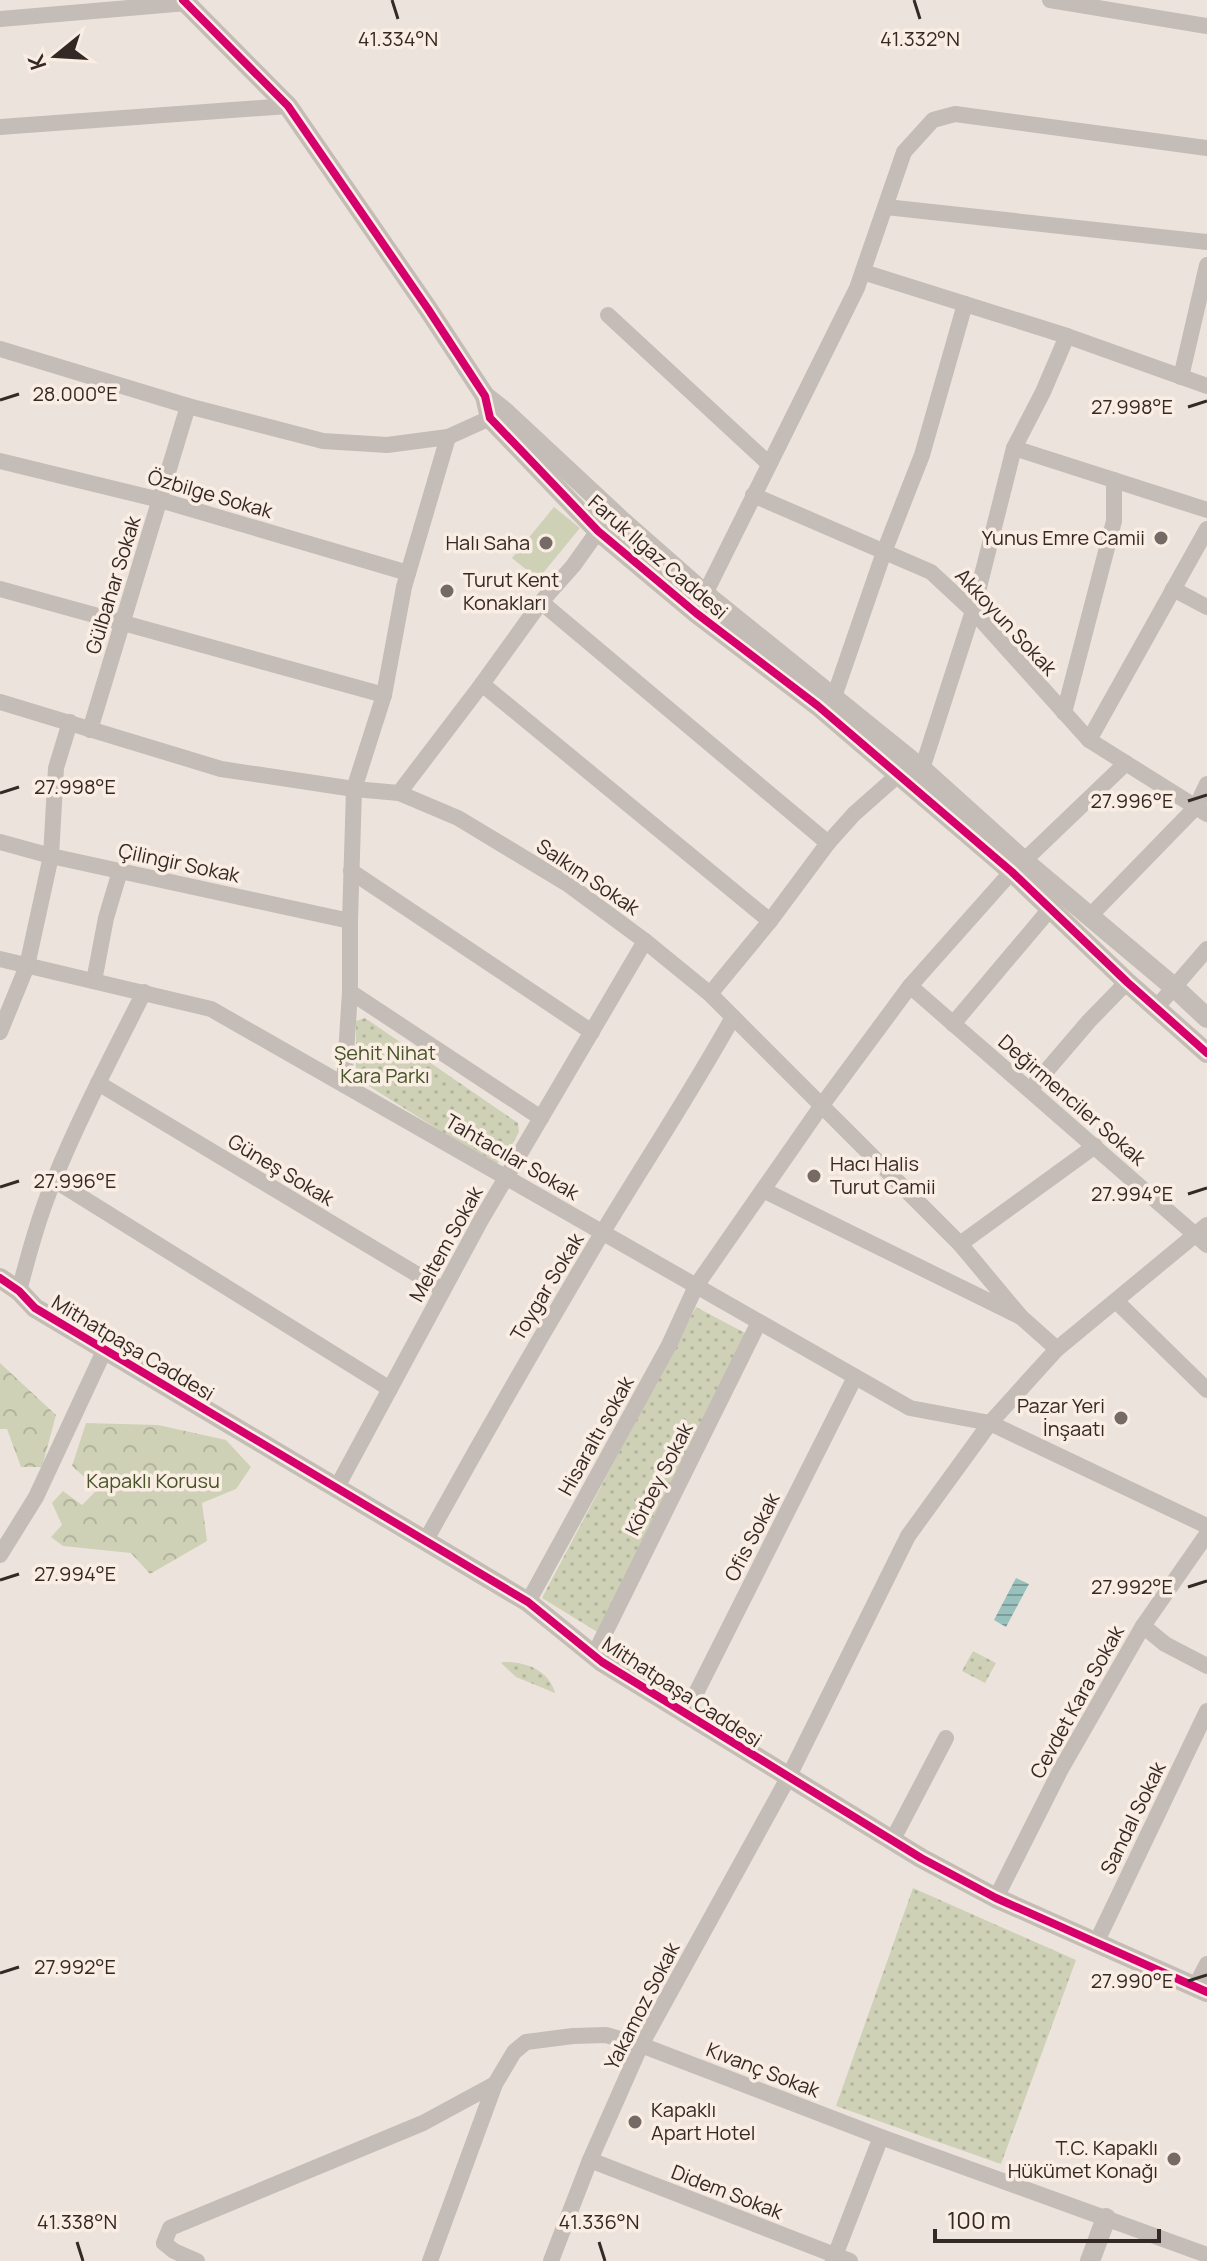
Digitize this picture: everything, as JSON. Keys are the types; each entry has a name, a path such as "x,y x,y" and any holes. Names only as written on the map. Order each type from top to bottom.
{"street":[{"path":"1050,0 1207,26"},
{"path":"0,19 185,1"},
{"name":"Faruk Ilgaz Caddesi","path":"185,1 288,106 420,296 485,396 701,604 898,775 1089,917 1207,1018"},
{"path":"0,127 288,106"},
{"path":"701,604 857,288 904,152 933,120 955,114 1207,148"},
{"path":"886,207 1207,242"},
{"path":"1181,377 1207,265"},
{"path":"863,272 1067,336 1207,386"},
{"path":"834,697 884,552 922,455 965,304"},
{"path":"608,315 769,464"},
{"path":"710,994 854,814 898,775 922,769 973,611 1014,448 1067,336"},
{"path":"0,349 188,406 323,441 387,445 448,437 490,418"},
{"name":"Faruk Ilgaz Caddesi","path":"485,396 490,418 598,531 834,697 922,769 1018,866 1050,909 1207,1053"},
{"name":"Gülbahar Sokak","path":"90,730 188,406"},
{"path":"344,1085 350,992 354,789 384,695 408,573 448,437"},
{"path":"1014,448 1207,510"},
{"name":"Özbilge Sokak","path":"0,461 160,500 408,573"},
{"path":"1064,713 1114,521 1114,480"},
{"name":"Akkoyun Sokak","path":"753,495 931,572 973,611 1089,740 1201,810"},
{"path":"1089,740 1207,529"},
{"path":"399,793 541,602 573,566 598,531"},
{"path":"0,589 384,695"},
{"path":"1173,589 1207,607"},
{"path":"541,602 828,843"},
{"path":"482,684 770,921"},
{"name":"Salkım Sokak","path":"0,702 221,769 399,793 458,818 569,885 710,994 960,1244 1021,1317"},
{"path":"0,1032 27,966 51,856 56,768 70,722"},
{"name":"Hisaraltı sokak","path":"528,1602 669,1345 696,1286 822,1105 910,986 1018,866 1126,763"},
{"path":"1089,917 1201,810 1207,784"},
{"name":"Çilingir Sokak","path":"0,842 51,856 350,921"},
{"path":"94,981 106,918 120,871"},
{"path":"351,871 592,1032"},
{"path":"953,1024 1050,909"},
{"name":"Meltem Sokak","path":"337,1487 443,1290 645,941"},
{"path":"1156,1008 1207,949"},
{"name":"Tahtacılar Sokak","path":"0,959 211,1009 910,1408 990,1423 1207,1526"},
{"path":"1030,1090 1127,982"},
{"name":"Değirmenciler Sokak","path":"910,986 1203,1235"},
{"path":"19,1291 34,1235 54,1180 144,992"},
{"path":"350,992 541,1118"},
{"name":"Toygar Sokak","path":"426,1540 502,1401 696,1084 733,1017"},
{"name":"Güneş Sokak","path":"98,1083 443,1290"},
{"path":"960,1244 1095,1146"},
{"path":"54,1180 390,1389"},
{"path":"763,1190 1021,1317 1057,1349"},
{"name":"Yakamoz Sokak","path":"551,2261 590,2160 641,2045 788,1778 908,1536 990,1423 1057,1349 1203,1235"},
{"name":"Mithatpaşa Caddesi","path":"0,1278 19,1291 35,1308 528,1602 602,1662 892,1841 996,1898 1201,1990"},
{"path":"1116,1301 1207,1390"},
{"name":"Körbey Sokak","path":"594,1655 759,1322"},
{"path":"0,1555 36,1497 105,1349"},
{"name":"Ofis Sokak","path":"685,1715 855,1377"},
{"name":"Cevdet Kara Sokak","path":"996,1898 1061,1769 1143,1626 1207,1534"},
{"path":"1143,1626 1165,1644 1207,1666"},
{"name":"Sandal Sokak","path":"1096,1943 1207,1711"},
{"path":"892,1841 946,1738"},
{"path":"1201,1990 1207,1964"},
{"name":"Kıvanç Sokak","path":"430,2261 495,2084 514,2052 526,2042 606,2035 641,2045 881,2137 1207,2255"},
{"path":"197,2261 164,2243 170,2228 423,2123 495,2084"},
{"path":"839,2259 881,2137"},
{"name":"Didem Sokak","path":"590,2160 839,2259"},
{"path":"1090,2261 1106,2218"}],"green space":[{"name":"Halı Saha","path":"554,507 580,528 538,579 512,558"},
{"name":"Şehit Nihat Kara Parkı","path":"365,1018 518,1123 519,1132 503,1161 493,1164 361,1081 356,1070 356,1021"},
{"path":"696,1307 747,1334 599,1633 542,1598"},
{"name":"Kapaklı Korusu","path":"0,1363 56,1415 42,1467 21,1467 7,1429 0,1429"},
{"name":"Kapaklı Korusu","path":"86,1423 158,1425 226,1440 251,1467 236,1489 202,1503 207,1541 150,1574 131,1553 63,1546 51,1537 62,1525 52,1503 63,1491 82,1505 98,1489 72,1466"},
{"path":"973,1651 996,1663 985,1683 962,1671"},
{"path":"503,1662 535,1668 547,1678 555,1693 516,1677"},
{"path":"913,1888 1076,1960 1001,2164 836,2106"}],"water":[{"path":"1016,1578 1029,1584 1006,1627 994,1620"}],"cycle path":[{"path":"183,0 288,106 485,396 490,418 598,531 696,613 818,706 1012,872 1207,1053"},
{"path":"0,1278 19,1291 35,1308 528,1602 602,1662 921,1858 996,1898 1207,1992"}],"place":[{"name":"Yunus Emre Camii","path":"1161,538"},
{"name":"Halı Saha","path":"546,543"},
{"name":"Turut Kent Konakları","path":"447,591"},
{"name":"Hacı Halis Turut Camii","path":"814,1176"},
{"name":"Pazar Yeri İnşaatı","path":"1121,1418"},
{"name":"Kapaklı Apart Hotel","path":"635,2122"},
{"name":"T.C. Kapaklı Hükümet Konağı","path":"1174,2159"}]}
